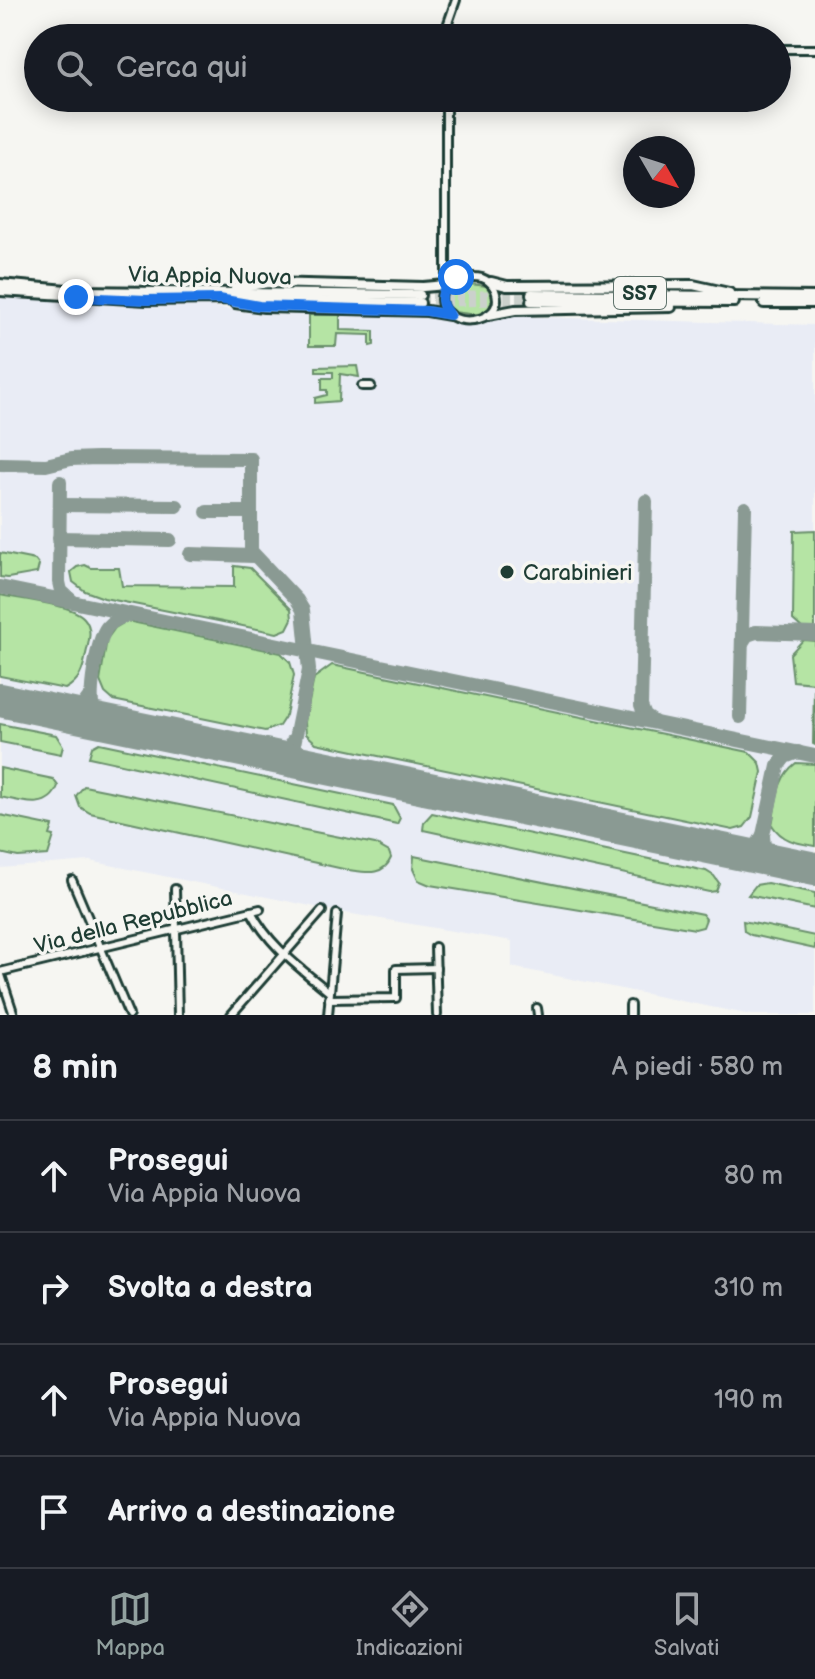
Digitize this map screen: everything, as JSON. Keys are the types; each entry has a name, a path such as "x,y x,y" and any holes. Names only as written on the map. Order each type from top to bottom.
{"main road":[{"path":"491,282 507,286 693,285 747,300"},
{"path":"220,295 264,283 446,285"},
{"name":"Via Appia Nuova","path":"0,284 78,291 420,299"},
{"name":"Via Appia Nuova","path":"0,291 146,300 220,295"},
{"path":"220,295 259,306 427,311 450,315"},
{"name":"SS7","path":"531,297 815,303"},
{"name":"SS7","path":"747,300 815,297"},
{"path":"489,315 515,310 706,307 747,300"}],"street":[{"path":"448,24 456,0"},
{"path":"791,49 815,49"},
{"path":"445,265 450,274 491,282 497,299 489,315 477,320 460,319 450,315 441,301 446,285 445,265 446,112"},
{"path":"446,285 461,278"},
{"path":"362,386 371,386"},
{"path":"72,880 129,1015"},
{"path":"175,889 178,1015"},
{"name":"Via della Repubblica","path":"0,972 260,909"},
{"path":"251,911 262,931 283,954 329,996 396,998 396,969 436,968"},
{"path":"231,1015 322,911"},
{"path":"328,1015 337,914"},
{"path":"435,947 437,1015"},
{"path":"0,972 14,1015"},
{"path":"630,1005 630,1015"}],"shaded area":[{"path":"0,298 209,306 257,314 434,318 467,323 496,316 815,325 815,1015 751,1015 512,967 512,941 340,912 90,861 0,868"}],"green space":[{"path":"461,283 487,286 493,298 488,311 479,315 453,312 447,295"},
{"path":"309,315 340,315 340,330 374,331 374,345 370,346 370,335 337,334 336,346 309,346"},
{"path":"357,366 359,377 340,374 339,401 315,403 315,398 327,395 327,390 322,390 322,378 333,378 333,372 316,372 316,367"},
{"path":"815,530 815,629 802,628 793,620 794,531"},
{"path":"0,553 35,560 39,565 37,573 0,577"},
{"path":"85,565 91,568 119,568 122,586 234,587 234,566 250,568 291,609 292,619 287,629 277,633 104,598 85,591 73,582 71,572"},
{"path":"0,595 68,609 84,618 89,630 88,644 82,670 70,686 65,689 0,676"},
{"path":"127,621 281,653 290,662 294,675 286,715 279,726 265,731 113,700 105,693 100,681 107,639 115,628"},
{"path":"803,640 815,641 815,745 814,683 793,681 790,654"},
{"path":"332,665 749,752 760,763 762,772 752,817 744,827 733,830 316,743 306,734 305,722 314,678"},
{"path":"0,724 56,735 63,746 61,754 0,742"},
{"path":"99,743 393,805 400,818 397,824 89,757 92,747"},
{"path":"796,763 815,764 815,846 785,838 772,825 781,783"},
{"path":"0,768 53,779 58,786 48,799 41,802 0,797"},
{"path":"84,786 375,844 389,852 391,858 378,871 348,870 90,813 80,807 76,796"},
{"path":"432,813 706,871 719,883 716,891 709,892 423,830 424,822"},
{"path":"0,815 53,826 50,835 54,836 48,855 18,857 0,853"},
{"path":"414,856 702,914 706,919 703,927 695,929 430,885 418,880 413,869"},
{"path":"767,883 815,893 815,909 748,895 756,885"},
{"path":"743,921 815,936 815,949 751,935 744,931"}],"taxiway":[{"path":"0,464 46,465 71,459 97,458 251,459 251,551 303,610 309,670 294,744 299,755 315,765"},
{"path":"60,482 59,582 61,591 72,601"},
{"path":"646,501 641,706 645,716 654,722"},
{"path":"60,505 177,506"},
{"path":"740,717 745,508"},
{"path":"207,512 251,512"},
{"path":"59,538 170,540"},
{"path":"190,554 253,556"},
{"path":"0,587 815,756"},
{"path":"108,722 94,713 92,706 97,656 107,627 129,615"},
{"path":"742,643 747,635 756,632 815,634"},
{"path":"62,713 81,708 90,696"},
{"path":"263,754 282,752 294,739"},
{"path":"775,861 764,847 763,835 778,766 785,757 798,752"},
{"path":"738,853 756,847 763,835"}],"runway":[{"path":"0,700 815,869"}],"tunnel":[{"path":"420,295 531,294"},
{"path":"420,303 531,301"}],"place":[{"name":"Carabinieri","path":"507,572"}],"route":[{"path":"76,297 219,299 259,306 427,311 450,315 442,304 442,293 446,285 461,278 456,277"}]}
